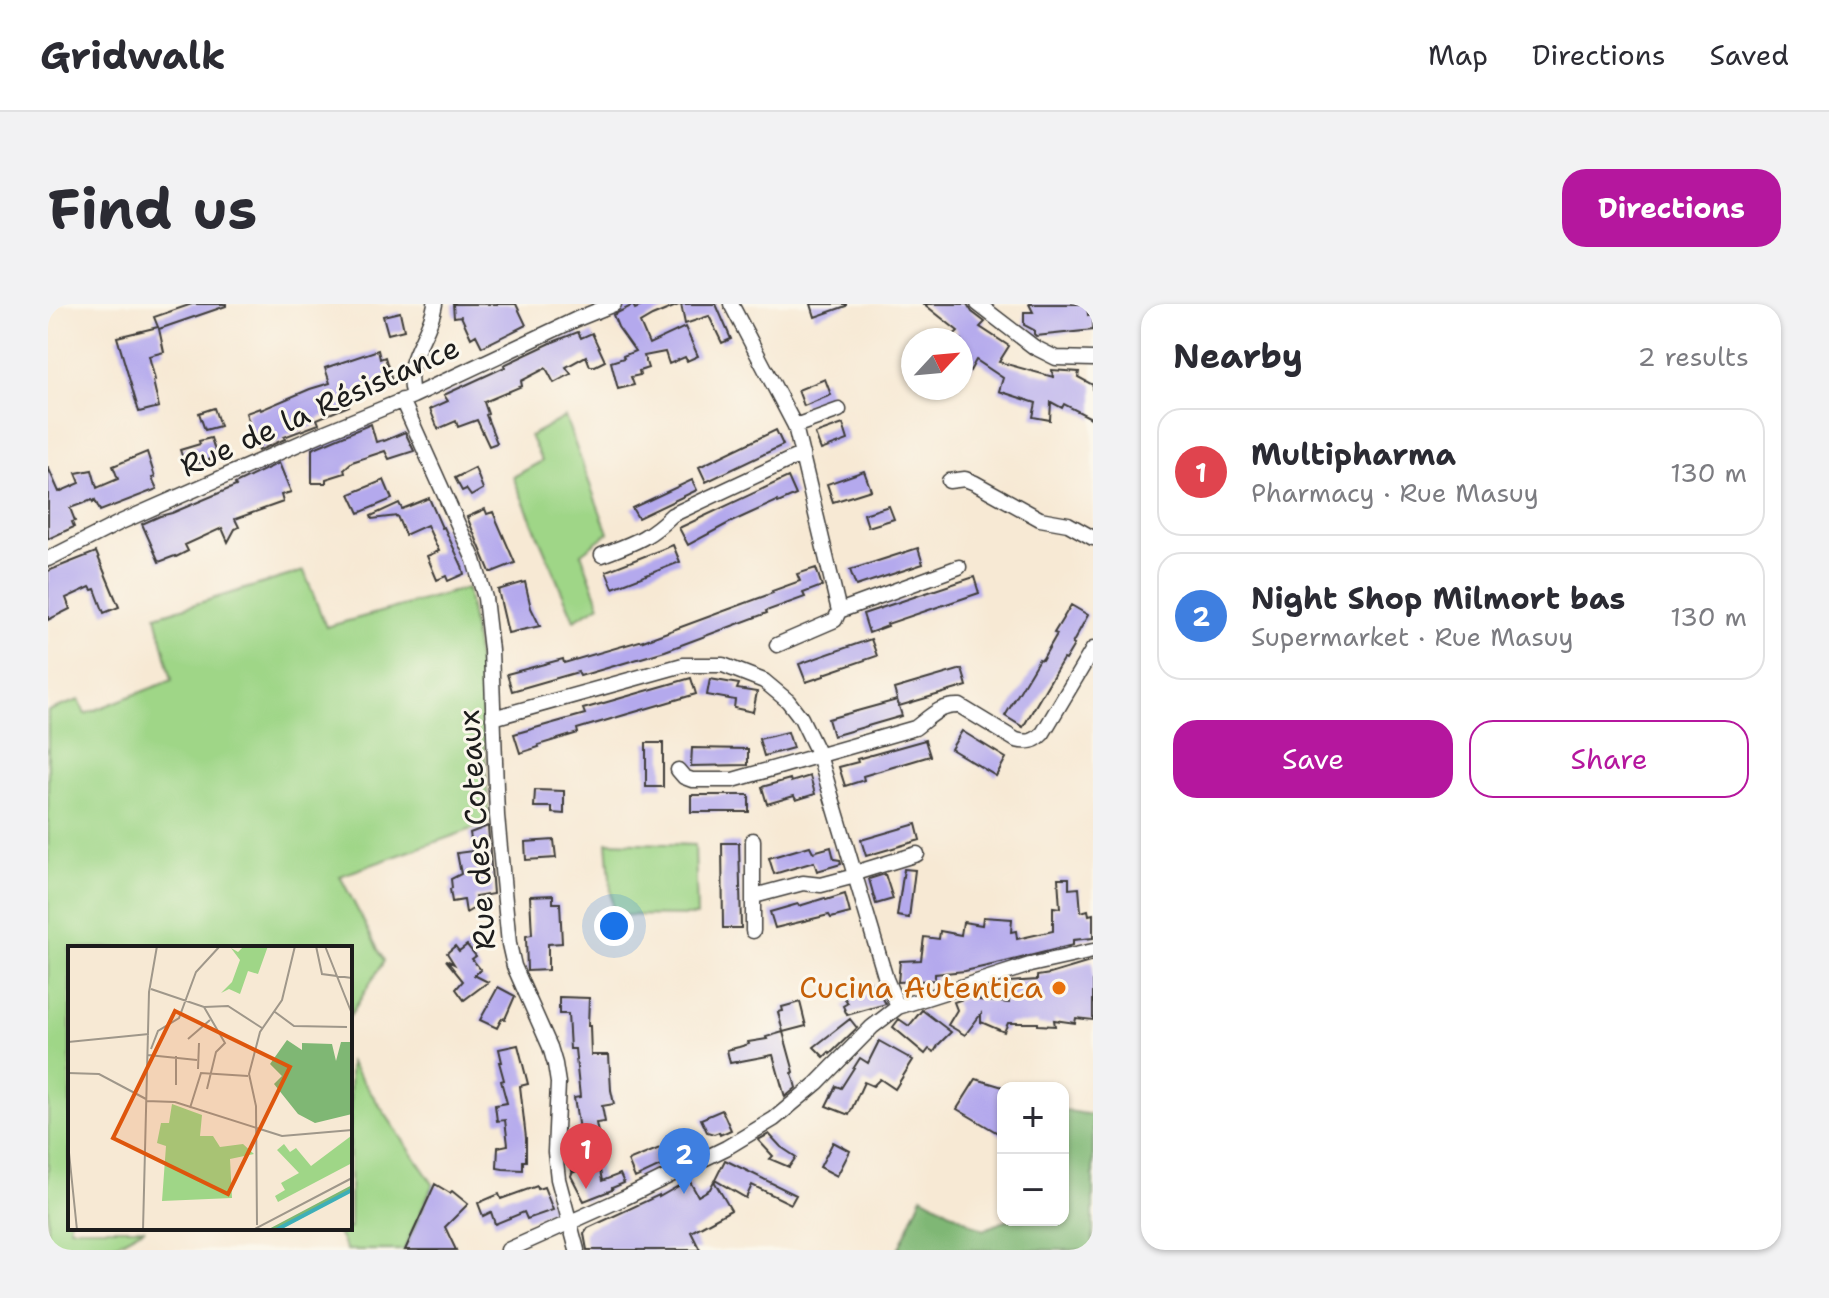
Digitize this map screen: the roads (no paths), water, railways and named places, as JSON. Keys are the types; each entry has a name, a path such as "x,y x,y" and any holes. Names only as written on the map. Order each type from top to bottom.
{"street":[{"path":"408,398 413,358 435,304"},
{"name":"Rue de la Résistance","path":"48,559 121,522 408,398 614,304"},
{"path":"731,304 795,426 839,611 835,620 777,645"},
{"path":"978,304 1034,347 1056,358 1093,359"},
{"name":"Rue des Coteaux","path":"408,398 418,436 474,560 485,598 491,650 497,816 509,944 514,966 555,1064 558,1083 555,1152 558,1179 577,1250"},
{"path":"795,426 839,410"},
{"path":"602,555 644,539 672,515 802,454"},
{"path":"949,481 965,479 1040,519 1068,524 1093,538"},
{"path":"839,611 959,567"},
{"path":"678,770 692,780 733,780 915,728 935,711 953,706 960,706 1016,740 1033,741 1043,733 1093,649"},
{"path":"493,718 678,666 723,665 764,681 788,701 801,718 819,755 886,979 898,1007"},
{"path":"753,840 753,931"},
{"path":"754,896 803,883 821,885 917,854"},
{"path":"508,1250 726,1148 774,1119 817,1083 872,1027 898,1007 1030,965 1093,951"}],"place":[{"name":"Cucina Autentica","path":"1059,988"},
{"name":"Multipharma","path":"586,1189"},
{"name":"Night Shop Milmort bas","path":"684,1194"}]}
